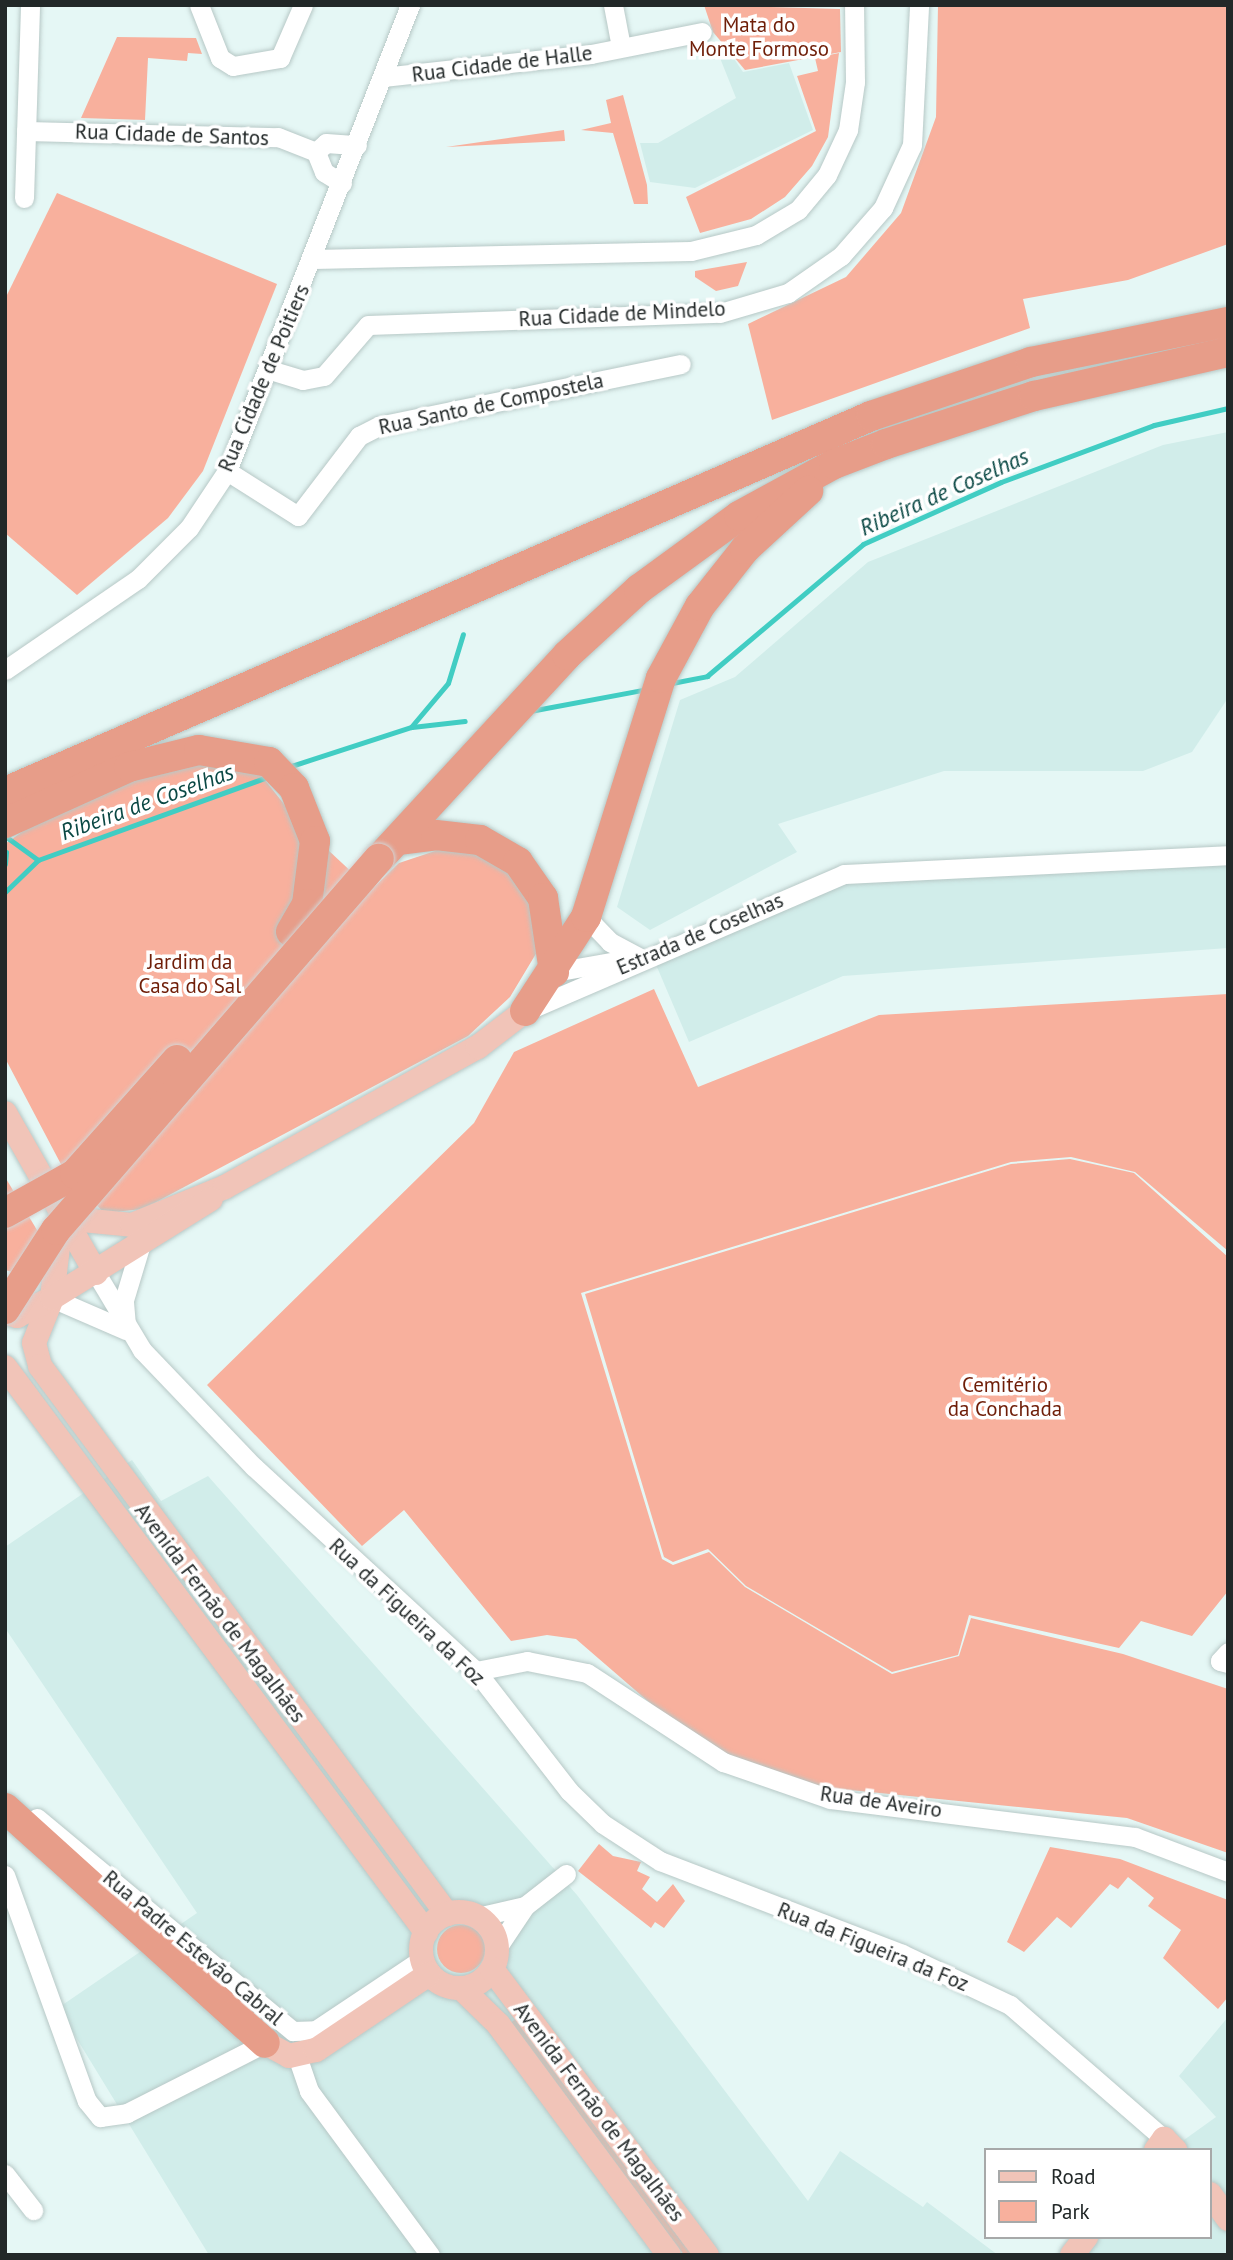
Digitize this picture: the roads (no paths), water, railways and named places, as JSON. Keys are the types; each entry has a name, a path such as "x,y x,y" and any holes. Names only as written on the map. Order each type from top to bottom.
{"highway":[{"path":"5,792 872,416 1031,362 1228,322"},
{"path":"5,1213 75,1174 291,932 381,849 567,655 639,589 739,516 886,444 1034,396 1228,352"},
{"path":"5,1311 56,1230 554,643 632,570 727,500 872,416"},
{"path":"526,1011 554,972 586,917 661,678 700,606 745,549 805,493 886,444"},
{"path":"5,824 129,767 199,750 268,762 307,811 315,873 291,932"},
{"path":"381,849 436,835 480,840 518,862 543,898 554,972"},
{"path":"9,1802 160,1951 265,2043"}],"main road":[{"name":"Estrada de Coselhas","path":"225,1187 478,1047 526,1011"},
{"name":"Rua da Figueira da Foz","path":"5,1114 61,1218 96,1273"},
{"path":"5,1311 17,1316 52,1298 140,1247 225,1187"},
{"path":"61,1218 132,1225 225,1187"},
{"name":"Avenida Fernão de Magalhães","path":"61,1218 52,1298 34,1343 40,1367 447,1914"},
{"path":"5,1294 22,1302 52,1298"},
{"name":"Avenida Fernão de Magalhães","path":"5,1367 426,1932"},
{"path":"447,1914 477,1917 495,1958 461,1988 425,1966 426,1932 447,1914"},
{"name":"Avenida Fernão de Magalhães","path":"495,1958 707,2255"},
{"path":"298,2056 316,2050 425,1966"},
{"name":"Avenida Fernão de Magalhães","path":"461,1988 498,2024 669,2255"},
{"name":"Rua Padre Estevão Cabral","path":"265,2043 298,2056"},
{"path":"1212,2197 1228,2219"},
{"path":"1072,2255 1084,2239"}],"street":[{"path":"24,198 30,5"},
{"path":"198,5 220,58 233,66 260,66 280,58 303,5"},
{"name":"Rua Cidade de Poitiers","path":"5,670 138,579 189,528 228,471 270,370 410,5"},
{"name":"Rua Cidade de Halle","path":"613,5 621,47"},
{"path":"313,259 691,251 756,235 798,210 827,175 848,130 855,82 854,5"},
{"name":"Rua Cidade de Mindelo","path":"270,370 303,380 324,376 368,325 720,313 788,293 841,256 883,208 912,145 919,5"},
{"name":"Rua Cidade de Halle","path":"383,77 445,74 702,32"},
{"name":"Rua Cidade de Santos","path":"26,131 278,137 316,152"},
{"path":"342,183 324,172 316,152 326,144 357,145"},
{"name":"Rua Santo de Compostela","path":"228,471 298,516 359,436 379,426 681,364"},
{"name":"Estrada de Coselhas","path":"526,1011 641,958 844,874 1228,855"},
{"path":"586,917 610,942 641,958"},
{"path":"554,972 641,958"},
{"path":"52,1298 126,1330 124,1300 140,1247"},
{"name":"Rua da Figueira da Foz","path":"96,1273 126,1330 254,1467 476,1671 569,1791 648,1856 902,1954 1010,2005 1165,2146"},
{"path":"1228,1652 1220,1661 1228,1663"},
{"name":"Rua de Aveiro","path":"476,1671 527,1661 587,1673 723,1762 830,1799 1135,1837 1228,1872"},
{"name":"Rua Padre Estevão Cabral","path":"9,1802 293,2031 316,2031 425,1966"},
{"path":"495,1958 526,1906 566,1874"},
{"name":"Rua Padre Estevão Cabral","path":"5,1875 86,2101 100,2118 127,2113 265,2043"},
{"path":"477,1917 526,1906"},
{"path":"298,2056 309,2091 430,2255"},
{"path":"5,2174 33,2210"}],"waterway":[{"name":"Ribeira de Coselhas","path":"672,683 707,676 863,544 1001,482 1154,425 1228,408"},
{"path":"288,767 411,727 448,683 463,634"},
{"path":"530,711 647,689"},
{"path":"412,727 465,721"},
{"name":"Ribeira de Coselhas","path":"38,860 267,777"},
{"path":"5,892 38,860 8,838"},
{"path":"5,864 6,852"}],"park label":[{"name":"Mata do Monte Formoso","path":"759,37"},
{"name":"Jardim da Casa do Sal","path":"190,974"},
{"name":"Cemitério da Conchada","path":"1005,1397"}]}
